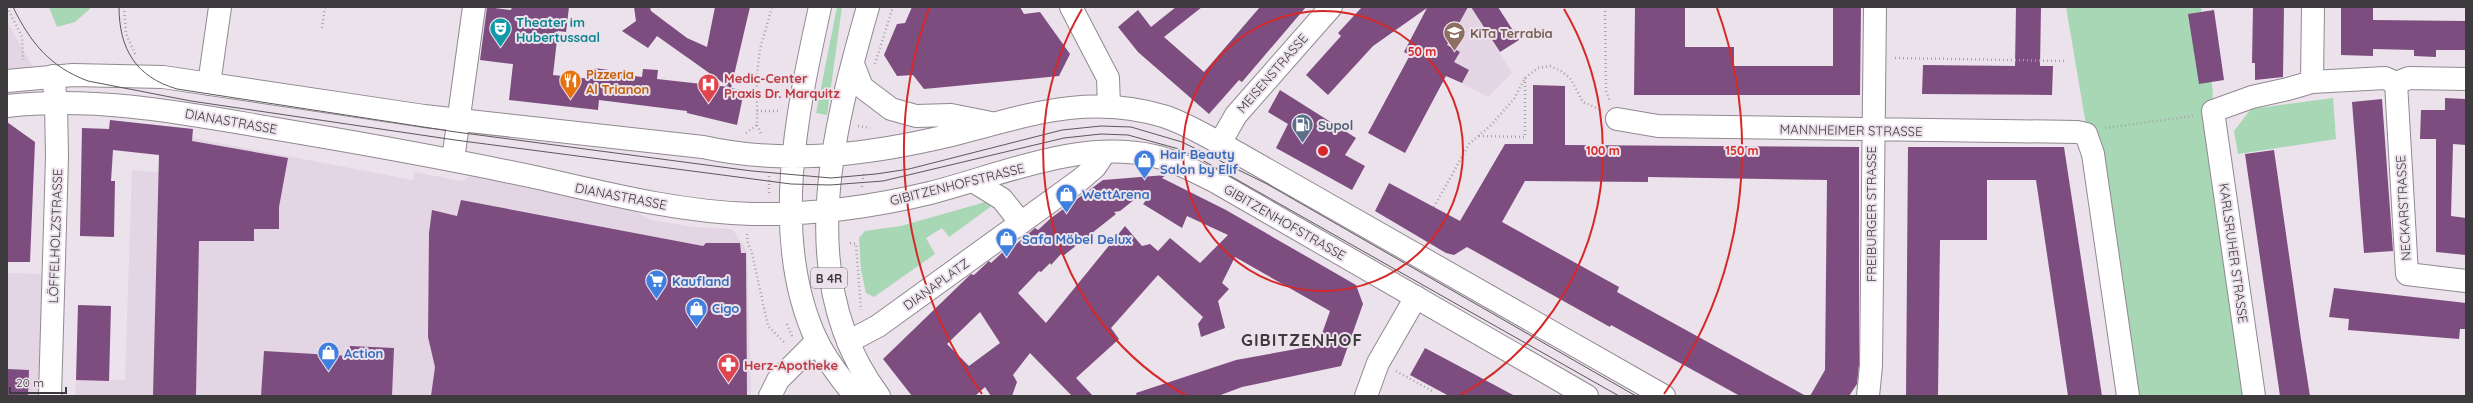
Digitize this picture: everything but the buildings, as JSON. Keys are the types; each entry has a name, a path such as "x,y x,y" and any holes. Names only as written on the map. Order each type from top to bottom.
{"main road":[{"path":"209,84 220,7"},
{"path":"453,160 474,7"},
{"name":"B 4R","path":"820,7 793,157 793,250 799,282 817,341 838,374 855,396"},
{"name":"B 4R","path":"868,7 853,64 834,155 828,210 829,277 837,312 859,331 862,370 879,396"},
{"path":"1071,7 1108,78 1109,107"},
{"name":"MEISENSTRASSE","path":"1220,143 1236,114 1331,7"},
{"name":"FREIBURGER STRASSE","path":"1868,396 1871,366 1872,130 1875,7"},
{"path":"2312,82 2313,7"},
{"path":"853,64 862,87 891,109 916,116 950,115 994,124"},
{"path":"7,81 53,76 138,75 180,79 318,102 424,116 458,118 703,147 733,154 793,157 834,155 898,147 1062,108 1109,107 1163,117 1220,143 1664,396"},
{"name":"LÖFFELHOLZSTRASSE","path":"50,396 57,157 56,102 53,76"},
{"path":"2213,111 2252,97 2312,82 2385,78 2396,83 2409,78 2466,79"},
{"name":"NECKARSTRASSE","path":"2396,83 2407,274 2466,281"},
{"name":"DIANASTRASSE","path":"7,106 56,102 109,103 159,109 453,160 670,206 749,214 792,213"},
{"name":"KARLSRUHER STRASSE","path":"2213,111 2254,396"},
{"name":"MANNHEIMER STRASSE","path":"1617,119 1658,126 2077,132 2086,134"},
{"path":"2086,134 2093,154 2128,396"},
{"name":"GIBITZENHOFSTRASSE","path":"792,213 828,210 899,200 1057,159 1100,159 1129,152 1157,157 1189,169 1416,297 1587,396"},
{"name":"DIANAPLATZ","path":"859,331 1021,223 1080,180 1100,159"},
{"path":"973,181 1002,199 1021,223"},
{"path":"1366,396 1378,363 1416,297"},
{"path":"770,396 778,380 798,358 817,341"}],"path":[{"path":"7,7 22,37 23,60"},
{"path":"124,7 126,34 138,60"},
{"path":"322,28 325,7"},
{"path":"750,131 757,125 760,49 772,7"},
{"path":"875,66 893,7"},
{"path":"1605,7 1606,91 1617,119"},
{"path":"1873,58 2064,61"},
{"path":"1434,207 1469,144 1514,99 1525,78 1538,68 1550,66 1561,71 1570,78 1583,102 1617,119"},
{"path":"1478,136 1525,137 1525,78"},
{"path":"757,110 770,109"},
{"path":"2086,134 2092,130 2191,117 2213,111"},
{"path":"861,127 870,128"},
{"path":"862,190 864,169"},
{"path":"749,214 748,244 752,253 768,326 798,358"},
{"path":"850,243 856,244 859,331"},
{"path":"1410,379 1432,391"}],"shaded area":[{"name":"KiTa Terrabia","path":"1428,7 1471,7 1512,73 1488,97 1404,52"},
{"path":"7,22 33,67 7,71"},
{"path":"192,138 413,180 414,172 462,181 472,175 629,209 652,220 693,227 732,229 747,250 751,396 75,396 76,380 125,380 132,170 188,175"},
{"path":"7,273 44,274 40,396 7,396"}],"green space":[{"path":"49,7 92,7 75,22 57,27"},
{"path":"837,7 842,7 827,115 816,113"},
{"path":"2066,7 2201,7 2213,92 2212,102 2248,396 2132,396"},
{"path":"2333,98 2336,139 2238,154 2234,131 2251,109"},
{"path":"989,201 993,205 949,237 942,228 926,238 935,254 874,297 866,293 861,270 859,238 865,231 901,226"}],"tram line":[{"path":"13,7 34,42 52,61 88,81 191,101 455,140 791,184 830,185 883,181 1064,138 1101,134 1128,135 1179,149 1202,160 1619,396"},
{"path":"119,7 122,36 133,59 141,69 151,77 163,84 177,89 456,132 752,171 831,178 876,174 909,169 1062,130 1101,126 1131,127 1182,142 1267,184 1636,396"}],"place":[{"name":"Theater im Hubertussaal","path":"500,48"},
{"name":"KiTa Terrabia","path":"1454,52"},
{"name":"Pizzeria Al Trianon","path":"570,100"},
{"name":"Medic-Center Praxis Dr. Marquitz","path":"709,104"},
{"name":"Supol","path":"1302,144"},
{"name":"Hair Beauty Salon by Elif","path":"1145,180"},
{"name":"WettArena","path":"1067,214"},
{"name":"Safa Möbel Delux","path":"1006,258"},
{"name":"Kaufland","path":"657,300"},
{"name":"Cigo","path":"697,328"},
{"name":"Action","path":"328,372"},
{"name":"Herz-Apotheke","path":"729,384"}],"district":[{"name":"GIBITZENHOF","path":"1302,339"}]}
